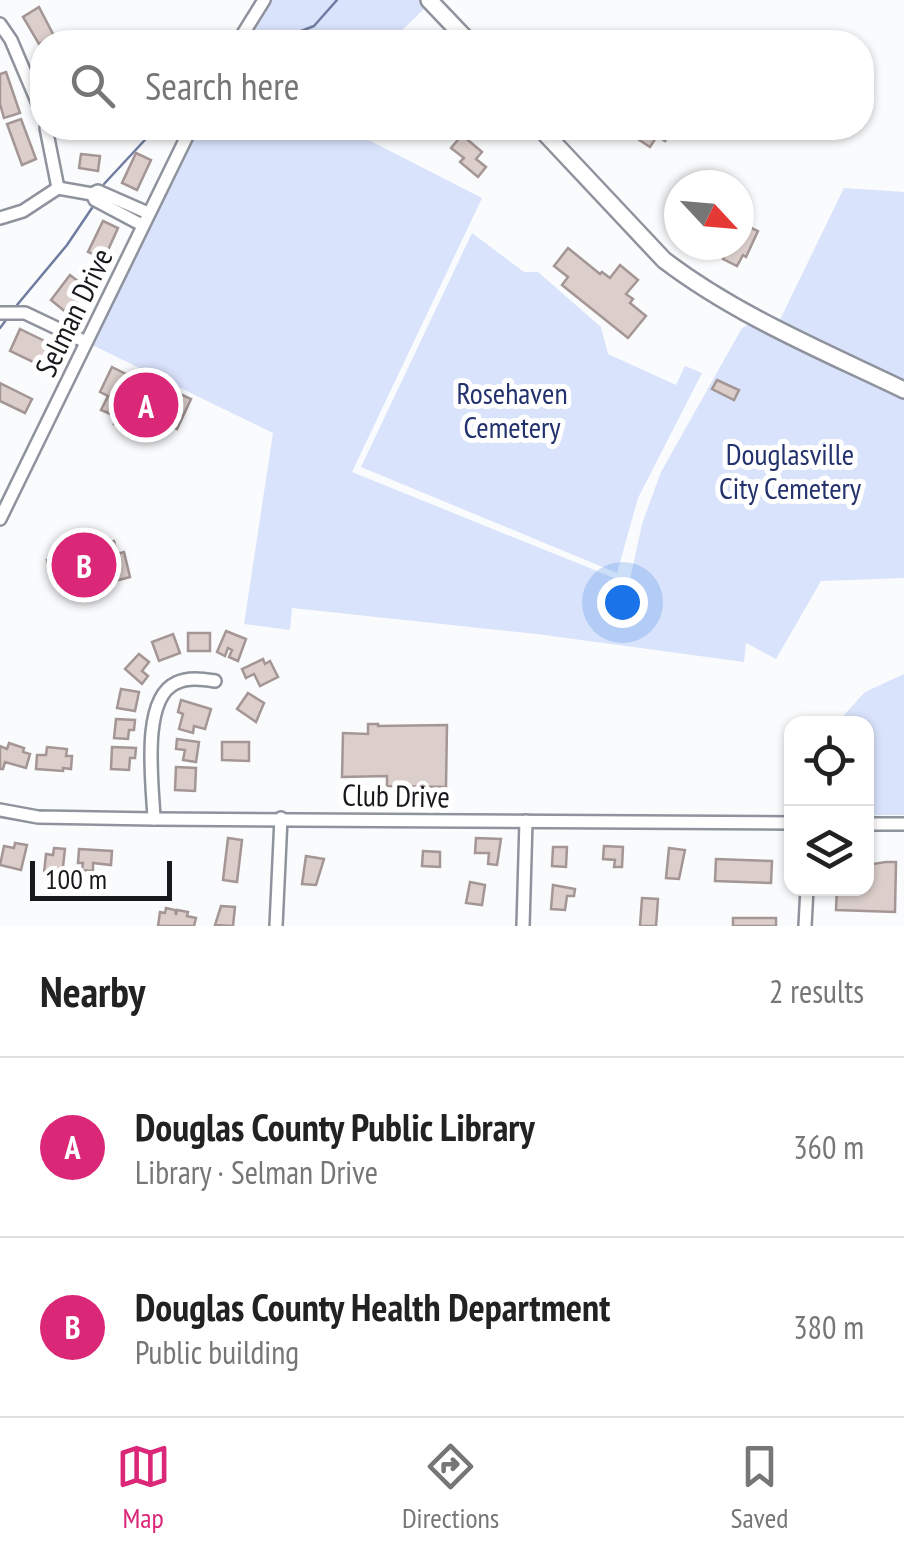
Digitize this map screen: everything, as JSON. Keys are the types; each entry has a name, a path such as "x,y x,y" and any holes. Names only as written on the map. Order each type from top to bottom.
{"street":[{"path":"245,30 264,0"},
{"path":"429,0 458,30"},
{"path":"0,24 12,40 30,80"},
{"path":"48,140 58,188"},
{"name":"Selman Drive","path":"0,519 5,494 86,342 185,140"},
{"path":"551,140 664,260 682,274 794,336 904,390"},
{"path":"0,218 23,211 58,188 92,194 98,191 145,219"},
{"path":"0,313 25,313 86,342"},
{"path":"154,819 151,741 156,710 174,683 196,678 215,681"},
{"name":"Club Drive","path":"0,810 38,817 154,819 784,823"},
{"path":"276,926 281,818"},
{"path":"524,926 526,822"},
{"path":"874,824 904,824"},
{"path":"805,926 807,896"}],"green space":[{"path":"264,0 431,2 402,30 245,30"},
{"name":"Douglasville City Cemetery","path":"186,140 368,140 482,198 352,472 629,584 642,524 661,472 742,328 750,324 773,334 844,188 904,192 904,578 821,581 776,659 746,643 744,662 537,634 292,608 290,630 244,624 273,433 86,342"},
{"name":"Rosehaven Cemetery","path":"472,233 524,272 538,272 601,327 608,354 676,385 685,366 702,373 638,498 617,573 361,467"},
{"path":"904,674 904,815 874,815 874,716 843,716 865,692"}],"building":[{"path":"39,7 51,30 31,30 23,17"},
{"path":"6,72 20,113 4,118 0,74"},
{"path":"21,119 36,159 22,165 7,124"},
{"path":"458,140 468,140 482,152 476,159 486,167 478,177 451,148"},
{"path":"136,153 151,160 137,190 122,183"},
{"path":"81,154 100,156 98,171 79,168"},
{"path":"103,221 118,228 104,259 88,252"},
{"path":"568,248 600,274 610,278 620,265 638,280 626,294 633,299 630,303 646,316 628,338 562,285 568,277 554,266"},
{"path":"70,275 88,289 68,314 51,300"},
{"path":"20,329 59,348 48,369 10,351"},
{"path":"112,367 136,379 138,374 191,399 177,429 167,424 164,431 154,426 147,440 114,424 118,417 101,410 108,396 100,392"},
{"path":"717,380 739,390 734,400 712,389"},
{"path":"0,383 32,399 25,413 0,401"},
{"path":"80,541 82,549 114,541 117,554 124,552 130,577 77,591 72,572 51,577 47,560 75,553 72,543"},
{"path":"226,631 246,639 238,661 229,657 232,650 228,648 225,656 217,652"},
{"path":"188,633 210,633 210,651 188,651"},
{"path":"173,634 180,653 159,661 152,642"},
{"path":"139,654 149,662 142,671 148,676 142,684 125,669"},
{"path":"263,659 265,664 270,661 278,677 260,686 254,674 246,678 242,669"},
{"path":"121,689 139,692 135,711 117,708"},
{"path":"248,693 264,703 256,722 237,709"},
{"path":"181,700 211,709 205,729 194,726 193,733 179,729"},
{"path":"116,719 135,720 128,739 114,738"},
{"path":"368,724 447,725 446,787 387,786 387,776 342,777 343,733 368,734"},
{"path":"177,739 199,742 196,762 183,760 185,750 176,749"},
{"path":"222,742 249,742 249,761 222,760"},
{"path":"9,743 30,754 26,768 5,762 0,769 0,746 7,749"},
{"path":"47,747 67,749 66,756 72,756 71,769 36,769 37,755 46,755"},
{"path":"112,747 136,748 129,770 111,769"},
{"path":"176,767 196,768 195,791 175,790"},
{"path":"228,838 242,840 237,882 223,880"},
{"path":"476,838 501,839 497,865 488,864 489,853 475,853"},
{"path":"15,843 27,845 21,870 0,865 4,846 14,848"},
{"path":"604,846 623,847 622,867 614,867 615,860 603,859"},
{"path":"553,847 567,847 566,867 552,866"},
{"path":"54,848 65,849 62,875 44,873 46,854 53,855"},
{"path":"669,848 685,850 679,879 666,878"},
{"path":"79,849 112,851 111,865 93,863 93,871 82,870"},
{"path":"423,851 440,852 440,867 422,866"},
{"path":"306,856 324,859 316,885 302,884"},
{"path":"716,859 772,861 771,883 715,881"},
{"path":"896,862 895,912 836,910 837,896 874,896 874,864"},
{"path":"470,882 485,885 482,905 466,903"},
{"path":"553,885 575,889 574,896 567,896 565,910 551,909"},
{"path":"642,898 658,899 656,926 640,926"},
{"path":"221,906 235,907 233,926 215,925"},
{"path":"166,908 175,910 176,915 177,910 188,912 187,916 196,918 194,926 158,926 160,912 165,913"},
{"path":"733,918 776,918 776,926 733,926"}],"waterway":[{"path":"304,30 314,26 337,0"},
{"path":"104,184 145,140"},
{"path":"17,305 67,245 94,205"},
{"path":"0,328 6,320"}],"place":[{"name":"Douglas County Public Library","path":"146,405"},
{"name":"Douglas County Health Department","path":"84,565"}]}
